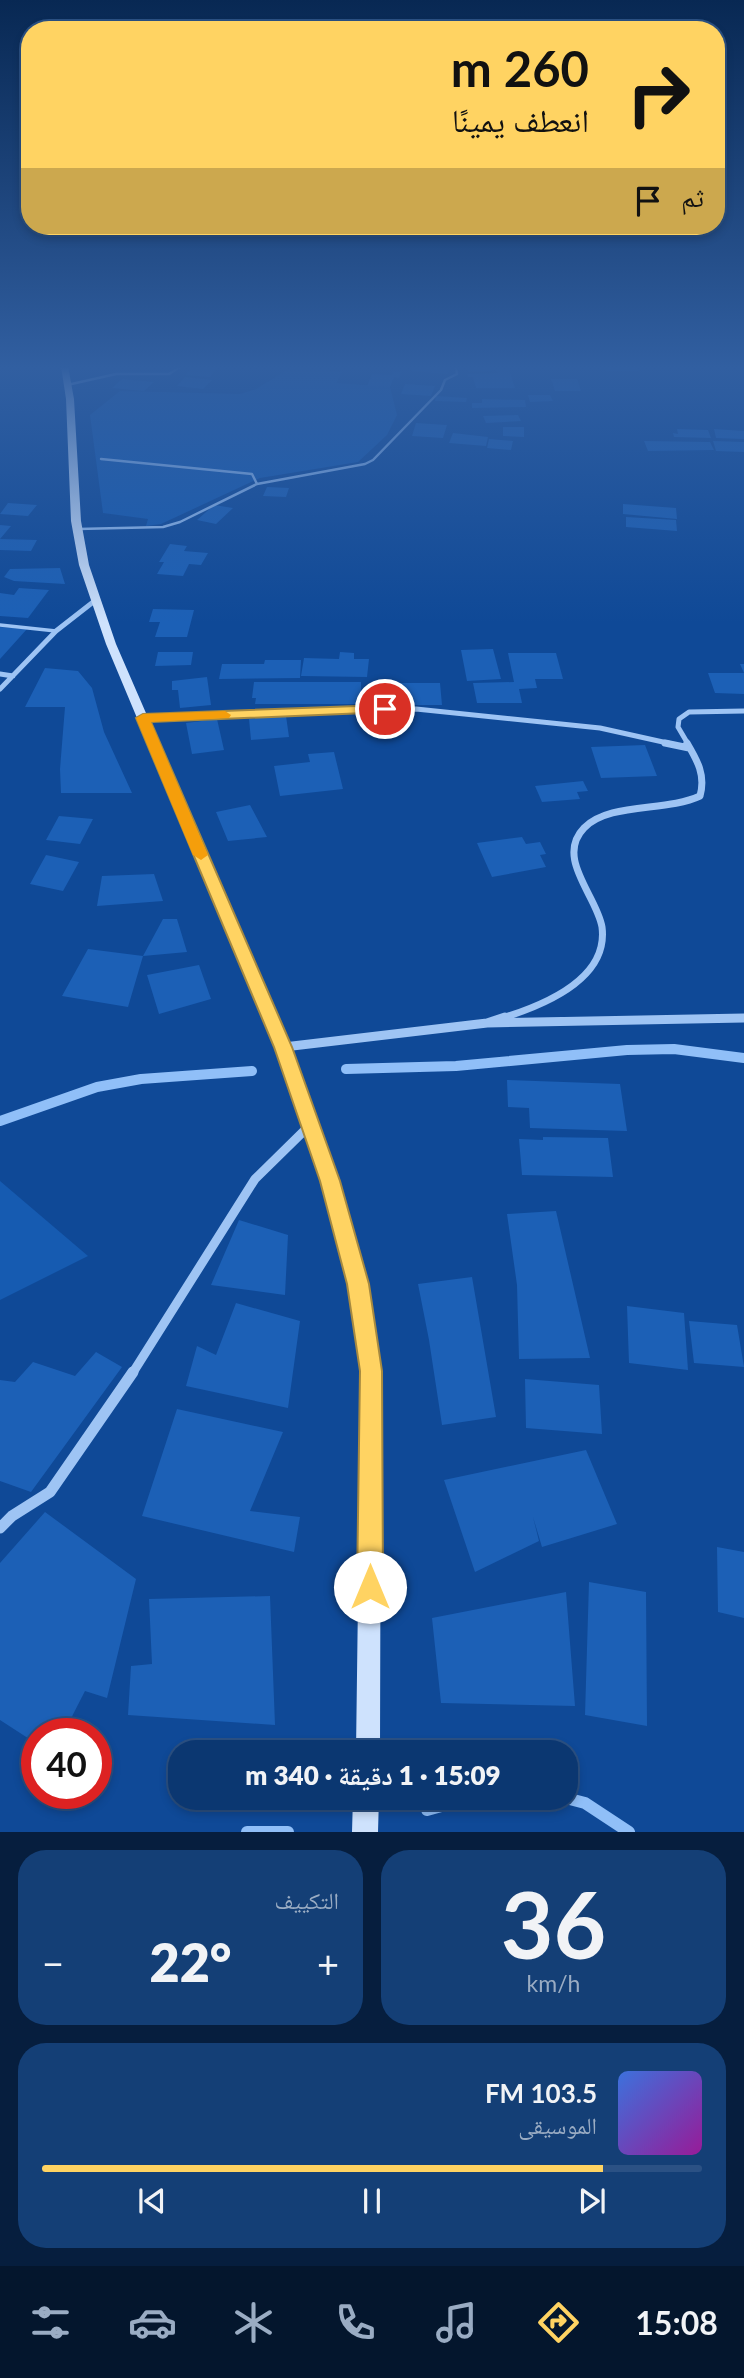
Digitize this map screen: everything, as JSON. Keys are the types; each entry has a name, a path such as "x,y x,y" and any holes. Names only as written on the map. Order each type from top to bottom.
{"street":[{"path":"73,451 78,529 84,565 111,644 283,1047 330,1181 358,1284 371,1371 368,1740"},
{"path":"0,689 56,631 97,599"},
{"path":"0,674 13,676"},
{"path":"143,718 416,709 600,728 689,748"},
{"path":"487,1023 547,1002 581,978 599,953 602,927 575,860 575,840 584,828 603,816 679,804 700,796 705,785 704,774 678,727 679,719 689,712 744,711"},
{"path":"283,1047 487,1023 744,1017"},
{"path":"0,1528 12,1516 50,1492 135,1370 255,1179 310,1125"},
{"path":"365,1832 366,1810"}],"lane":[{"path":"78,529 163,527 180,522 257,484 365,464 381,451"},
{"path":"101,459 252,474 257,484"},
{"path":"0,625 56,631"}],"shaded area":[{"path":"95,451 369,451 358,462 260,478 161,524 146,526 148,519 103,513"},
{"path":"0,1181 88,1256 0,1300"}],"building":[{"path":"267,487 289,488 286,497 263,496"},
{"path":"8,503 37,505 28,516 0,514"},
{"path":"623,504 676,508 677,519 623,514"},
{"path":"214,505 233,508 216,524 197,520"},
{"path":"626,517 676,520 677,531 626,527"},
{"path":"0,525 11,526 0,539"},
{"path":"0,539 37,540 31,551 0,550"},
{"path":"170,544 187,546 184,551 208,553 201,565 189,564 183,576 157,574 164,562 159,562"},
{"path":"60,568 65,584 14,581 4,577 10,569"},
{"path":"19,588 49,590 28,618 0,616 0,593 14,595"},
{"path":"153,609 194,610 187,637 155,637 160,622 149,622"},
{"path":"0,627 27,629 0,659"},
{"path":"493,649 501,679 467,681 461,650"},
{"path":"158,652 193,652 191,665 155,666"},
{"path":"340,652 354,653 354,659 369,659 367,677 301,676 304,658 339,659"},
{"path":"508,653 556,653 563,679 535,679 537,688 519,689 522,703 477,703 473,683 514,682"},
{"path":"265,660 301,660 300,678 219,679 222,664 264,664"},
{"path":"45,668 78,671 92,688 104,732 132,793 61,793 60,769 65,707 25,707"},
{"path":"708,673 744,673 744,694 715,693"},
{"path":"207,677 211,705 180,708 178,690 172,690 172,681"},
{"path":"254,682 361,682 361,704 255,704 256,698 252,698"},
{"path":"388,683 440,683 442,705 393,705 393,697 389,697"},
{"path":"286,716 289,737 251,740 249,719"},
{"path":"217,719 224,750 192,754 186,723"},
{"path":"645,745 657,776 601,778 591,747"},
{"path":"334,752 343,789 280,796 274,766 310,762 308,754"},
{"path":"583,781 588,791 577,792 580,799 542,802 535,786"},
{"path":"250,805 267,837 228,841 216,812"},
{"path":"59,816 93,819 80,844 46,840"},
{"path":"522,837 526,844 540,842 546,854 540,855 546,867 492,877 477,843"},
{"path":"46,855 79,862 63,891 30,884"},
{"path":"154,874 163,901 97,906 102,876"},
{"path":"163,919 177,919 187,952 143,956"},
{"path":"88,949 143,956 128,1007 62,996"},
{"path":"199,965 211,999 159,1014 147,975"},
{"path":"507,1080 620,1084 627,1131 530,1128 529,1108 508,1107"},
{"path":"543,1137 608,1138 613,1177 522,1175 519,1139 543,1140"},
{"path":"556,1211 590,1358 519,1359 517,1285 507,1214"},
{"path":"239,1220 288,1235 285,1295 211,1285"},
{"path":"472,1277 496,1417 442,1425 418,1284"},
{"path":"236,1303 300,1321 288,1408 186,1386 197,1346 216,1355"},
{"path":"627,1306 684,1313 688,1370 629,1363"},
{"path":"689,1321 737,1325 744,1367 694,1363"},
{"path":"96,1352 122,1367 31,1492 0,1481 0,1380 15,1382 33,1362 75,1376"},
{"path":"525,1379 599,1385 602,1434 526,1428"},
{"path":"177,1409 283,1432 250,1511 300,1517 294,1552 142,1516"},
{"path":"586,1450 617,1524 542,1547 533,1517 539,1541 475,1572 444,1480"},
{"path":"45,1512 136,1579 107,1698 85,1691 71,1718 21,1718 21,1734 0,1720 0,1563"},
{"path":"717,1547 744,1552 744,1618 718,1612"},
{"path":"589,1582 646,1592 647,1726 585,1715"},
{"path":"566,1592 575,1706 441,1703 432,1618"},
{"path":"270,1596 275,1725 128,1715 131,1666 152,1664 149,1599"}],"waterway":[{"path":"346,1069 456,1066 627,1050 674,1049 744,1058"},
{"path":"0,1121 97,1087 141,1079 252,1071"},
{"path":"578,1801 629,1832"},
{"path":"247,1832 288,1832"}],"slow traffic":[{"path":"201,855 143,718 225,715"}],"route":[{"path":"370,1587 371,1371 358,1284 330,1181 283,1047 143,718 385,709"}]}
